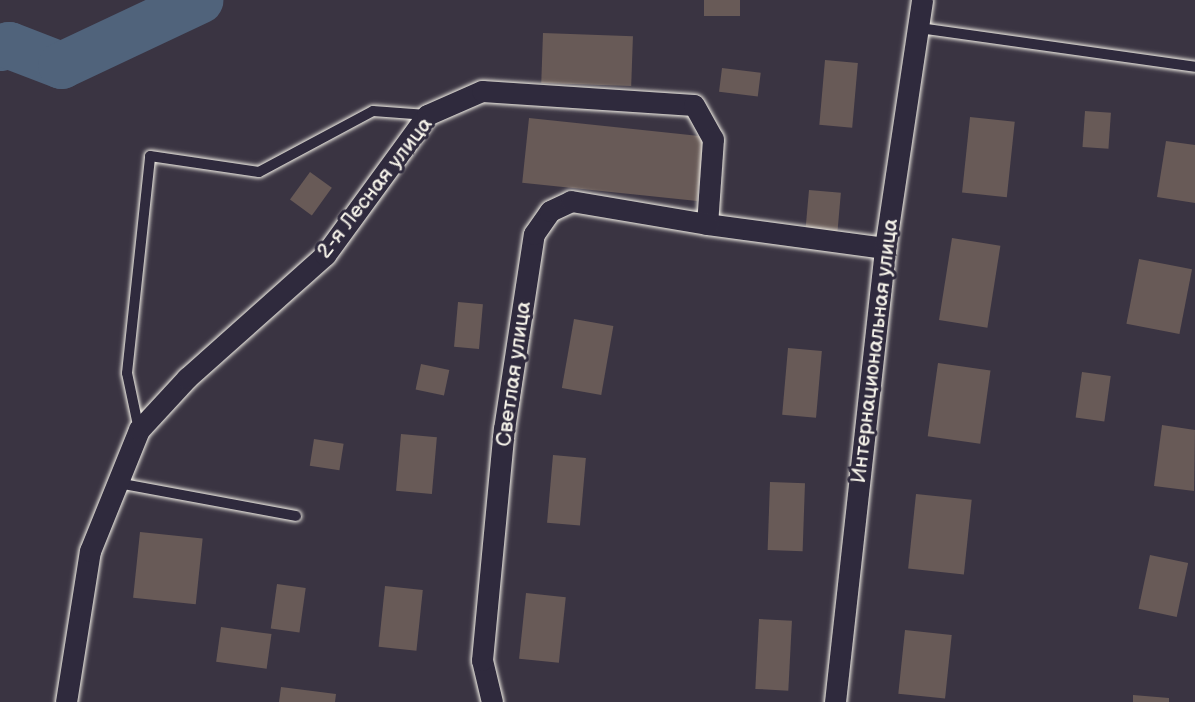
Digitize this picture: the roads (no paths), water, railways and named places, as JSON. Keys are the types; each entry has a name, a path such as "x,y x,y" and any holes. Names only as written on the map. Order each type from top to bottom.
{"street":[{"name":"Интернациональная улица","path":"835,702 885,248 922,0"},
{"name":"2-я Лесная улица","path":"66,702 90,551 139,429 187,378 326,255 427,115 482,91 694,105 713,139 707,224"},
{"name":"Светлая улица","path":"492,702 484,646 504,429 534,234 550,211 571,201 707,224"},
{"path":"707,224 885,248"}],"lane":[{"path":"919,28 1195,66"},
{"path":"139,429 127,373 149,156 259,172 373,111 427,115"},
{"path":"118,483 296,516"}],"waterway":[{"path":"0,47 9,45 61,65 199,0"}]}
